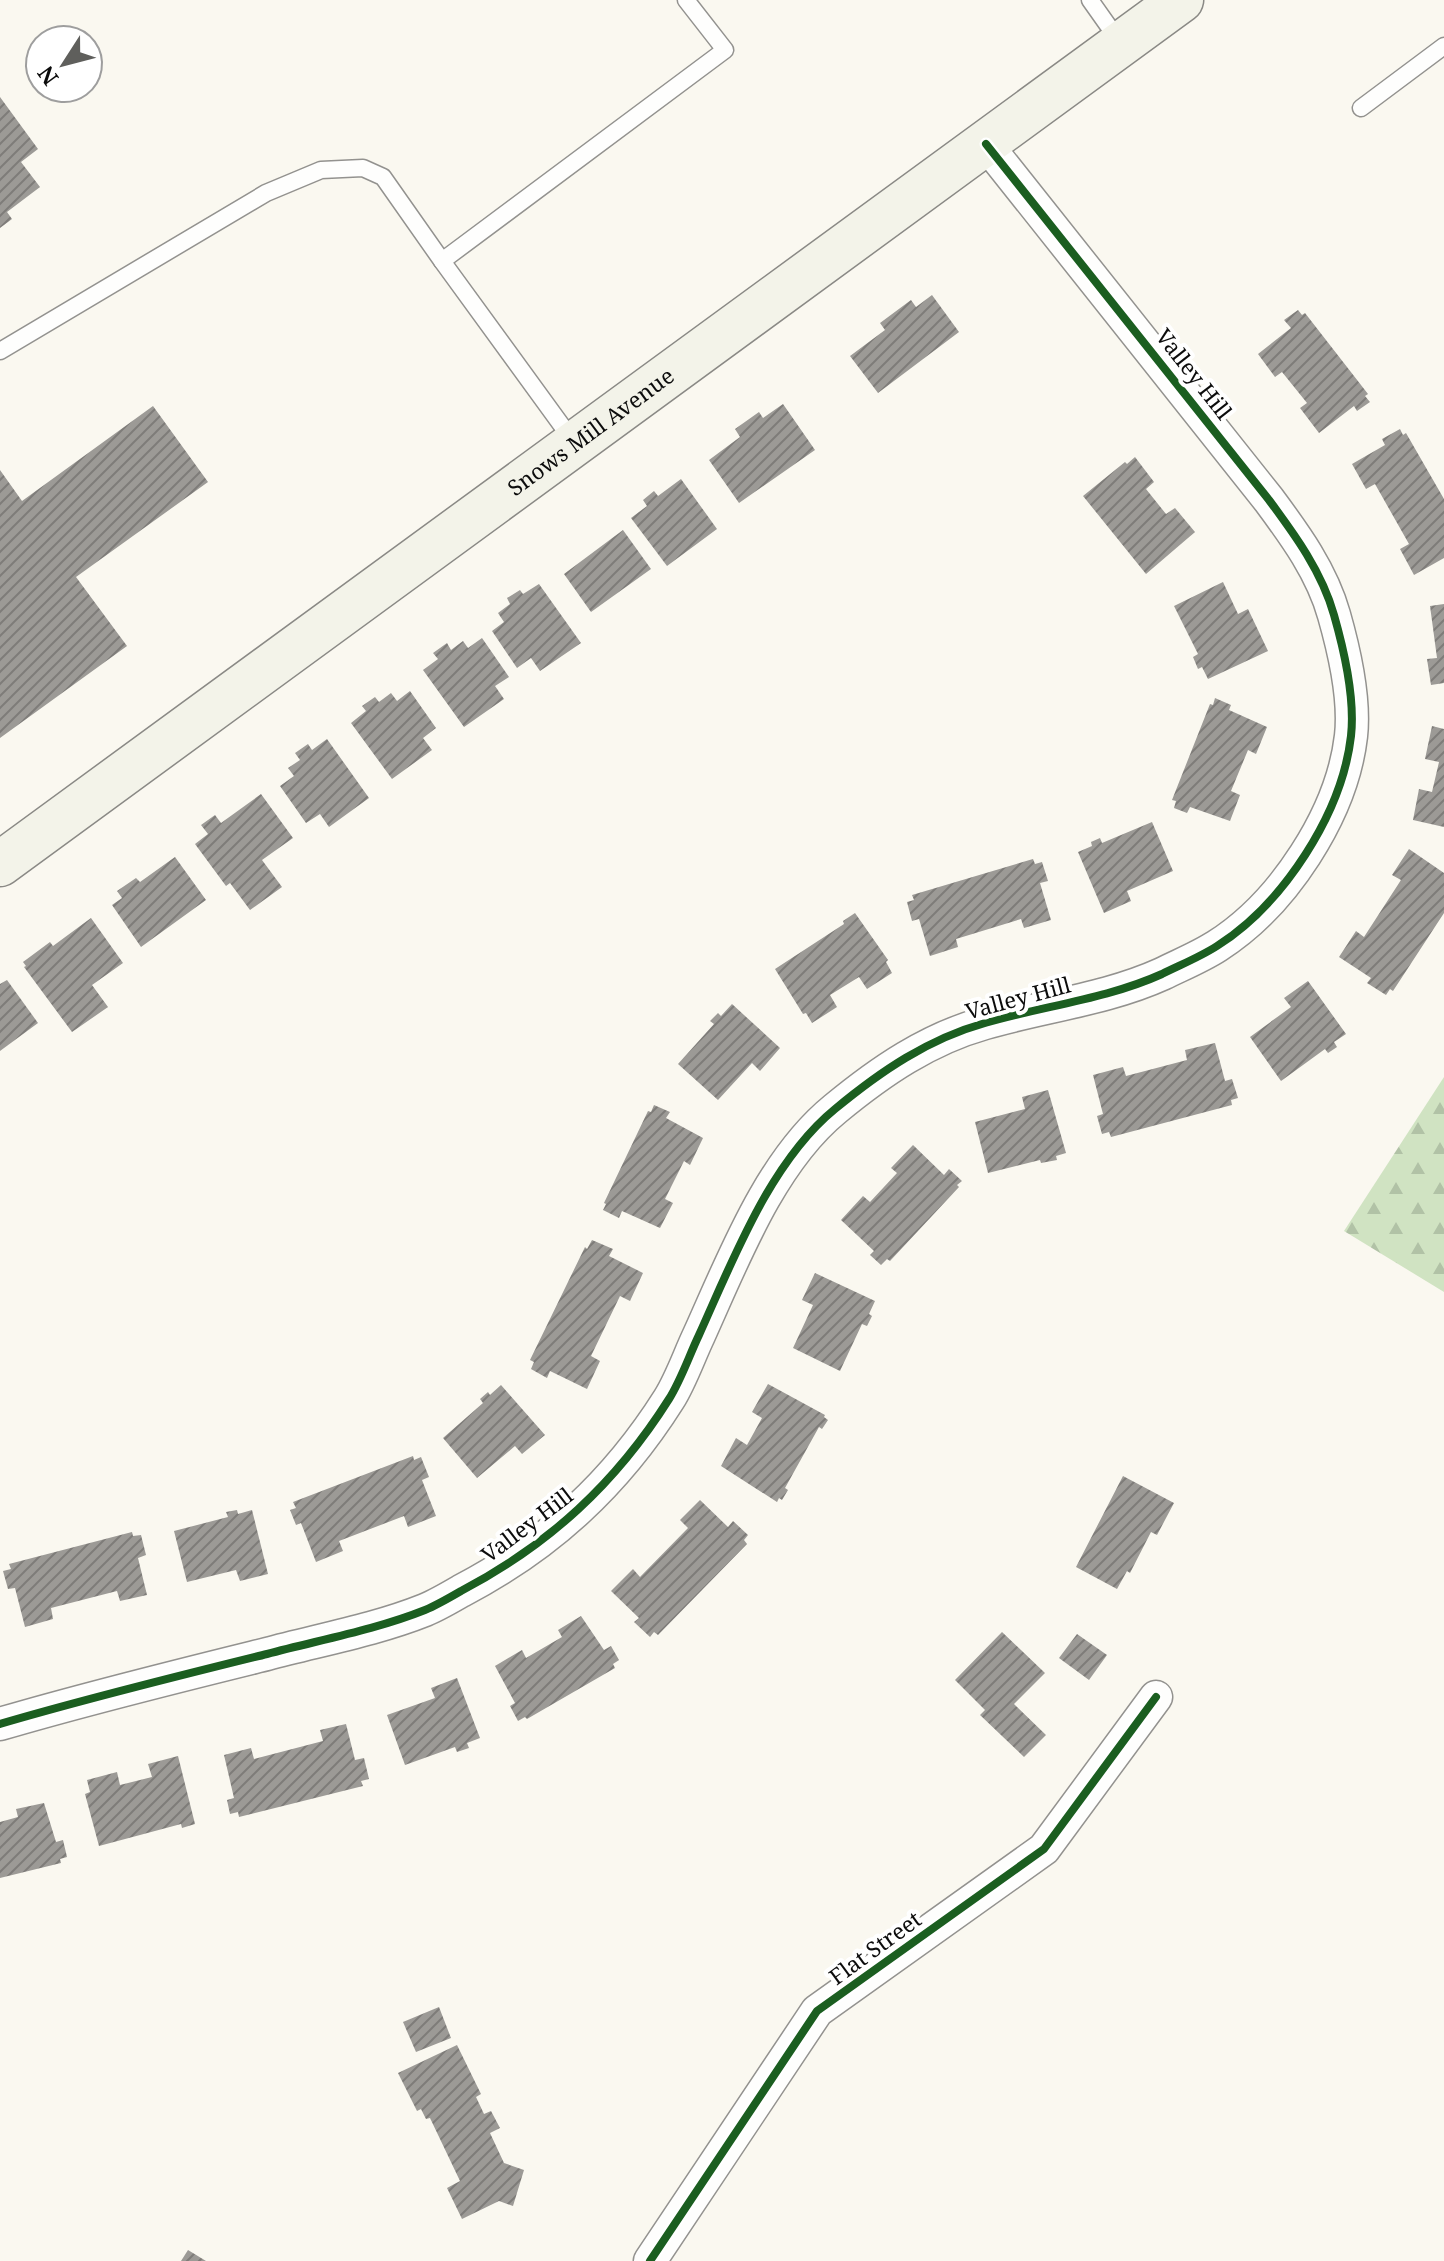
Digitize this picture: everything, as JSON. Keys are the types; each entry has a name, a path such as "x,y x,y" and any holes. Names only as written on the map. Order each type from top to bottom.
{"main road":[{"name":"Snows Mill Avenue","path":"0,864 1181,0"}],"street":[{"name":"Valley Hill","path":"0,1724 426,1610 505,1569 576,1514 636,1448 673,1393 757,1209 787,1163 829,1114 881,1072 917,1050 980,1024 1156,977 1218,946 1254,917 1301,863 1335,801 1351,735 1348,678 1333,611 1303,545 986,144"},
{"name":"Flat Street","path":"650,2261 817,2011 1044,1849 1156,1697"}],"lane":[{"path":"442,261 725,50 686,0"},
{"path":"1090,0 1121,44"},
{"path":"1361,108 1444,46"},
{"path":"0,351 266,193 321,170 363,168 383,177 575,444"}],"green space":[{"path":"1444,1077 1444,1292 1344,1231"}],"building":[{"path":"0,97 38,149 21,162 40,187 7,212 12,219 0,228"},
{"path":"932,295 959,332 878,393 850,356 885,330 880,323 911,300 916,307"},
{"path":"1298,310 1302,315 1305,313 1368,394 1365,396 1370,402 1357,411 1354,406 1319,433 1300,408 1307,403 1282,372 1275,377 1258,354 1291,328 1284,320"},
{"path":"783,404 815,450 739,503 709,460 740,437 735,429 759,412 763,418"},
{"path":"153,406 208,482 76,577 127,646 0,738 0,470 22,501"},
{"path":"1400,429 1403,435 1406,433 1444,499 1444,558 1414,575 1400,549 1409,544 1375,484 1366,489 1352,464 1385,445 1382,439"},
{"path":"1135,457 1154,482 1146,489 1166,514 1175,508 1195,532 1146,574 1083,496"},
{"path":"681,479 717,529 667,566 631,518 647,506 643,500 654,491 658,496"},
{"path":"623,530 651,569 591,612 564,574"},
{"path":"1223,582 1238,614 1248,609 1268,651 1208,679 1202,667 1198,669 1193,657 1198,654 1174,606"},
{"path":"539,584 581,643 540,671 531,658 517,668 492,631 504,622 498,613 510,604 507,598 520,590 523,594"},
{"path":"1444,604 1444,683 1431,685 1427,659 1437,658 1430,606"},
{"path":"482,638 509,677 495,686 504,699 464,727 423,670 438,659 433,653 447,643 451,650 463,641 468,648"},
{"path":"410,691 436,728 423,738 432,750 392,779 351,723 366,711 362,706 375,697 379,702 391,693 397,701"},
{"path":"1215,698 1231,705 1229,710 1267,727 1256,754 1248,750 1231,791 1240,795 1230,821 1190,807 1187,813 1174,808 1176,801 1172,800"},
{"path":"1432,726 1444,729 1444,827 1413,820 1419,789 1432,792 1439,762 1425,759"},
{"path":"327,739 369,798 329,827 320,814 306,823 280,786 294,776 288,768 300,760 295,753 308,744 312,750"},
{"path":"261,794 293,838 262,860 282,887 250,910 230,883 226,886 195,844 208,834 201,825 215,815 221,823"},
{"path":"1152,822 1173,871 1127,891 1131,901 1104,913 1078,852 1092,846 1091,842 1100,838 1102,843"},
{"path":"1409,849 1444,873 1444,913 1393,991 1390,989 1386,995 1367,983 1371,978 1339,957 1356,931 1364,937 1401,880 1392,875"},
{"path":"175,857 206,900 141,947 112,905 122,898 117,891 136,878 140,882"},
{"path":"1033,859 1035,864 1042,862 1048,881 1040,883 1051,920 1024,928 1021,919 956,939 958,947 930,956 919,919 912,921 907,902 914,900 912,895"},
{"path":"855,913 888,960 886,962 892,973 867,989 859,977 830,995 837,1007 812,1023 775,969 844,924 843,921"},
{"path":"91,918 123,963 92,985 108,1007 72,1032 23,962 50,942 53,946"},
{"path":"7,980 38,1023 0,1051 0,984"},
{"path":"1308,981 1346,1034 1334,1042 1337,1047 1328,1053 1325,1049 1281,1081 1250,1037 1291,1007 1284,998"},
{"path":"732,1004 780,1048 760,1071 752,1063 718,1100 678,1064 714,1024 710,1021 718,1013 721,1016"},
{"path":"1215,1043 1225,1081 1232,1079 1238,1098 1231,1100 1232,1105 1111,1137 1109,1132 1102,1134 1097,1116 1103,1114 1093,1075 1123,1067 1126,1076 1187,1060 1185,1050"},
{"path":"1048,1090 1066,1153 1056,1156 1057,1160 1041,1163 1040,1160 988,1173 975,1122 1025,1109 1022,1097"},
{"path":"654,1105 670,1112 666,1118 703,1138 690,1165 684,1161 665,1199 673,1203 660,1228 622,1211 619,1218 603,1210 648,1111 651,1112"},
{"path":"913,1145 944,1175 949,1169 962,1181 890,1261 887,1259 881,1265 870,1255 874,1251 841,1220 863,1196 870,1202 897,1173 891,1168"},
{"path":"592,1240 613,1249 609,1256 643,1273 630,1301 620,1296 591,1356 600,1361 587,1389 550,1371 547,1378 531,1369 534,1362 530,1360 585,1247 587,1249"},
{"path":"815,1273 875,1301 867,1326 862,1324 840,1371 793,1348 813,1305 802,1300"},
{"path":"768,1384 825,1415 828,1420 822,1429 819,1427 785,1488 788,1490 777,1502 721,1466 736,1438 747,1445 762,1418 752,1412"},
{"path":"501,1385 545,1435 522,1454 515,1446 477,1478 443,1438 483,1403 480,1399"},
{"path":"413,1456 414,1460 421,1457 429,1477 422,1480 436,1516 408,1527 404,1516 339,1541 343,1551 316,1562 301,1523 296,1525 290,1510 296,1508 293,1502"},
{"path":"1123,1476 1174,1503 1157,1535 1151,1532 1130,1573 1127,1571 1117,1589 1076,1567"},
{"path":"700,1500 728,1527 733,1521 748,1535 744,1540 747,1544 658,1635 654,1632 650,1637 634,1622 639,1618 611,1591 633,1569 640,1577 688,1528 680,1520"},
{"path":"237,1510 238,1514 252,1510 268,1574 240,1581 236,1570 187,1582 174,1531 228,1517 226,1512"},
{"path":"132,1532 133,1536 141,1535 146,1555 138,1558 147,1595 120,1601 117,1591 51,1608 53,1619 25,1627 15,1588 8,1589 3,1571 11,1569 9,1564"},
{"path":"581,1616 604,1650 611,1646 619,1660 613,1664 615,1668 527,1719 518,1721 510,1706 515,1703 495,1666 522,1650 526,1658 562,1637 558,1630"},
{"path":"1002,1632 1045,1673 1014,1704 1046,1735 1024,1757 980,1715 985,1710 955,1680"},
{"path":"1077,1634 1107,1655 1089,1680 1059,1658"},
{"path":"457,1678 480,1738 467,1743 469,1748 457,1752 455,1747 405,1765 387,1715 435,1698 431,1688"},
{"path":"346,1724 355,1760 364,1758 369,1779 361,1781 363,1786 239,1817 238,1812 230,1814 227,1800 234,1798 224,1755 251,1748 254,1759 323,1741 320,1730"},
{"path":"178,1756 195,1824 182,1828 181,1824 99,1846 85,1794 90,1792 87,1780 117,1772 120,1785 152,1777 148,1764"},
{"path":"44,1803 56,1842 63,1840 67,1857 60,1859 61,1863 0,1878 0,1822 18,1817 16,1809"},
{"path":"439,2007 451,2038 416,2052 403,2022"},
{"path":"457,2045 481,2094 476,2097 484,2114 491,2111 500,2128 490,2133 504,2163 524,2170 513,2206 499,2201 462,2219 447,2188 460,2181 430,2118 426,2119 421,2109 417,2111 398,2073"},
{"path":"188,2250 206,2261 181,2261"}],"cycle path":[{"path":"0,1724 367,1629 425,1610 493,1573 552,1532 627,1458 677,1384 740,1245 772,1184 791,1156 835,1109 888,1069 944,1038 985,1023 1141,983 1204,954 1241,928 1265,906 1305,854 1336,796 1351,736 1350,691 1345,659 1329,599 1298,540 1269,500 986,144"},
{"path":"650,2261 817,2011 1044,1849 1156,1697"}]}
